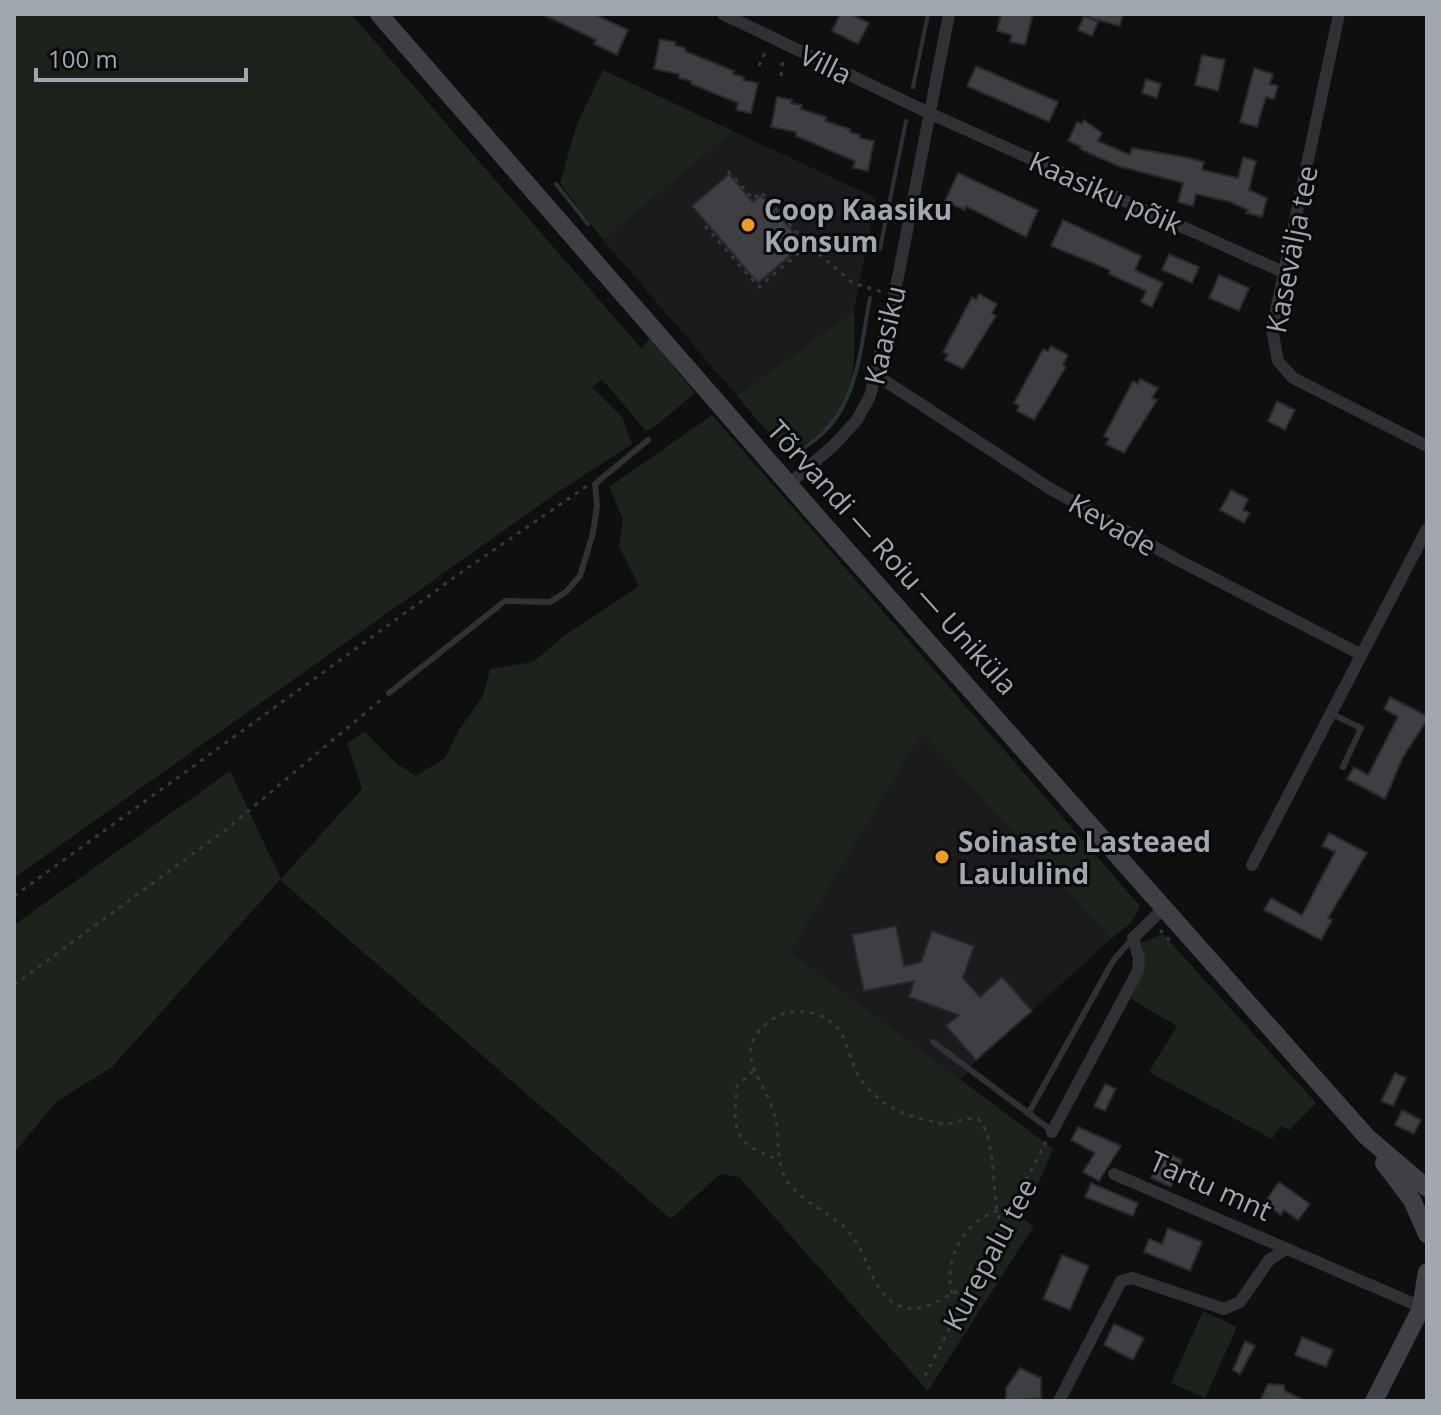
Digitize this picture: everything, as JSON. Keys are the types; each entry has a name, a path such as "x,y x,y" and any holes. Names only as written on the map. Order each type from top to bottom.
{"street":[{"name":"Tõrvandi — Roiu — Uniküla","path":"379,14 789,484 1367,1137 1423,1206 1427,1234"},
{"name":"Villa","path":"723,14 929,113"},
{"name":"Kaasiku","path":"789,484 857,420 876,375 949,14"},
{"name":"Kasevälja tee","path":"1339,14 1283,272 1272,341 1285,370 1309,389 1427,446"},
{"name":"Kaasiku põik","path":"929,113 1283,272"},
{"name":"Kevade","path":"876,375 1049,488 1189,567 1360,654"},
{"path":"1252,865 1427,529"},
{"path":"1052,1132 1138,971 1139,958 1133,938 1165,907"},
{"name":"Tõrvandi — Roiu — Uniküla","path":"1367,1137 1427,1188"},
{"name":"Tartu mnt","path":"1114,1174 1425,1305"},
{"name":"Tartu mnt","path":"1059,1401 1121,1281 1132,1278 1224,1309 1240,1302 1269,1260 1286,1249"},
{"path":"1374,1401 1425,1305 1427,1272"}],"lane":[{"path":"389,693 505,601 550,602 566,592 580,576 593,533 597,506 595,484 648,440"},
{"path":"1330,713 1361,728 1343,767"},
{"path":"1028,1114 1113,961 1133,938"},
{"path":"933,1042 1052,1132"}],"path":[{"path":"759,66 767,47"},
{"path":"781,76 783,55"},
{"path":"728,171 753,199 761,192 808,245 853,283 865,289 894,294"},
{"path":"705,226 759,287 808,245"},
{"path":"14,896 466,569 576,491 595,484"},
{"path":"14,985 228,828 389,693"},
{"path":"967,1296 952,1294 919,1308 901,1307 890,1301 877,1285 866,1257 851,1234 826,1210 795,1189 778,1159 775,1114 753,1071 751,1045 771,1020 802,1011 826,1018 842,1035 860,1079 891,1107 943,1125 970,1117 982,1122 989,1134 995,1209 1002,1229"},
{"path":"753,1071 737,1086 734,1127 749,1147 778,1159"},
{"name":"Kurepalu tee","path":"925,1376 1052,1132"},
{"path":"952,1294 950,1263 968,1230 995,1209 1014,1208"}],"shaded area":[{"path":"14,14 351,14 641,348 650,338 695,393 651,430 645,430 602,379 592,387 622,417 632,444 558,492 14,878"},
{"path":"603,70 733,131 603,240 560,183 577,124"},
{"path":"733,131 876,198 854,311 737,396 603,240"},
{"path":"854,311 854,364 847,400 840,416 830,429 801,445 779,441 737,396"},
{"path":"712,415 1140,906 1131,923 1111,939 922,733 790,952 1053,1149 1023,1219 1034,1226 928,1391 739,1177 720,1174 671,1219 280,880 112,1067 56,1102 14,1153 14,925 230,771 281,879 362,789 347,743 365,732 397,764 416,776 445,758 459,730 483,696 490,669 533,662 565,635 639,586 619,546 623,519 609,487"},
{"name":"Soinaste Lasteaed Laululind","path":"922,733 1111,939 976,1061 961,1080 790,952"},
{"path":"1163,934 1316,1103 1289,1130 1281,1126 1272,1139 1149,1072 1177,1026 1131,999 1145,963 1142,943"},
{"path":"1203,1311 1237,1327 1205,1398 1171,1383"}],"building":[{"path":"542,14 594,14 628,30 617,55 594,44 596,40"},
{"path":"840,14 850,14 869,23 858,44 832,31"},
{"path":"1001,14 1033,14 1025,45 1010,42 1012,35 997,31"},
{"path":"1090,14 1123,14 1120,26 1090,18 1098,22 1092,36 1078,30 1084,16 1089,18"},
{"path":"660,39 675,42 685,51 734,71 733,74 744,77 743,80 758,83 751,113 736,110 738,103 691,84 691,81 679,78 679,74 654,69"},
{"path":"1202,55 1225,60 1218,91 1195,85"},
{"path":"976,66 1058,102 1049,122 967,86"},
{"path":"1254,68 1273,74 1270,84 1278,86 1274,99 1266,97 1257,127 1240,122"},
{"path":"1146,79 1161,84 1157,98 1142,93"},
{"path":"777,97 792,100 791,103 802,105 801,109 826,117 825,121 850,129 860,138 874,141 868,171 853,168 855,161 796,136 796,132 771,127"},
{"path":"1084,120 1102,133 1098,141 1130,155 1132,148 1189,158 1204,162 1202,170 1238,178 1243,157 1256,161 1249,190 1267,198 1262,217 1246,213 1248,210 1230,202 1196,194 1193,206 1178,202 1183,183 1118,166 1080,149 1068,141 1077,122 1082,124"},
{"path":"958,173 1038,210 1026,237 966,206 965,210 945,201"},
{"name":"Coop Kaasiku Konsum","path":"729,174 753,202 761,195 804,244 758,283 692,206"},
{"path":"1063,220 1141,256 1135,270 1163,283 1152,307 1141,302 1146,291 1109,274 1110,270 1051,246"},
{"path":"1169,254 1199,267 1192,283 1162,270"},
{"path":"1219,275 1249,288 1239,311 1209,298"},
{"path":"979,294 997,304 992,313 996,316 963,369 945,360 948,354 943,352 972,297 976,300"},
{"path":"1051,346 1068,355 1063,365 1066,367 1034,420 1017,411 1019,406 1014,403 1043,349 1048,351"},
{"path":"1140,379 1158,388 1152,398 1157,400 1124,453 1106,444 1109,439 1104,436 1133,381 1138,384"},
{"path":"1277,401 1295,410 1285,430 1268,421"},
{"path":"1231,490 1248,499 1243,510 1250,513 1244,523 1220,510"},
{"path":"1390,697 1427,716 1427,720 1403,757 1385,799 1347,779 1354,767 1368,775 1398,717 1384,709"},
{"path":"1329,833 1367,853 1328,918 1332,920 1321,940 1264,910 1271,898 1302,915 1335,852 1322,846"},
{"path":"896,926 904,966 921,962 932,931 974,946 963,978 980,997 1002,977 1032,1011 976,1060 946,1026 959,1015 909,997 914,981 864,991 852,935"},
{"path":"1395,1073 1406,1078 1393,1106 1381,1101"},
{"path":"1105,1084 1116,1089 1105,1111 1094,1106"},
{"path":"1402,1110 1421,1120 1414,1134 1395,1125"},
{"path":"1078,1127 1121,1146 1099,1181 1083,1172 1095,1153 1071,1140"},
{"path":"1163,1151 1182,1160 1171,1187 1151,1178"},
{"path":"1279,1182 1310,1204 1298,1220 1284,1210 1281,1215 1264,1203"},
{"path":"1091,1183 1138,1203 1133,1216 1085,1197"},
{"path":"1168,1228 1202,1242 1190,1271 1144,1252 1149,1239 1162,1244"},
{"path":"1062,1255 1089,1266 1070,1310 1043,1299"},
{"path":"1114,1324 1144,1338 1133,1360 1104,1345"},
{"path":"1302,1337 1333,1350 1326,1367 1295,1355"},
{"path":"1245,1341 1255,1346 1240,1374 1233,1370"},
{"path":"1020,1368 1041,1378 1041,1398 1006,1401 1006,1388"},
{"path":"1268,1384 1284,1385 1285,1391 1306,1401 1260,1401"}],"waterway":[{"path":"913,87 928,14"},
{"path":"880,249 906,121"},
{"path":"556,184 588,224"},
{"path":"793,454 814,441 842,407 857,367 870,298"}],"place":[{"name":"Coop Kaasiku Konsum","path":"748,225"},
{"name":"Soinaste Lasteaed Laululind","path":"942,857"}]}
